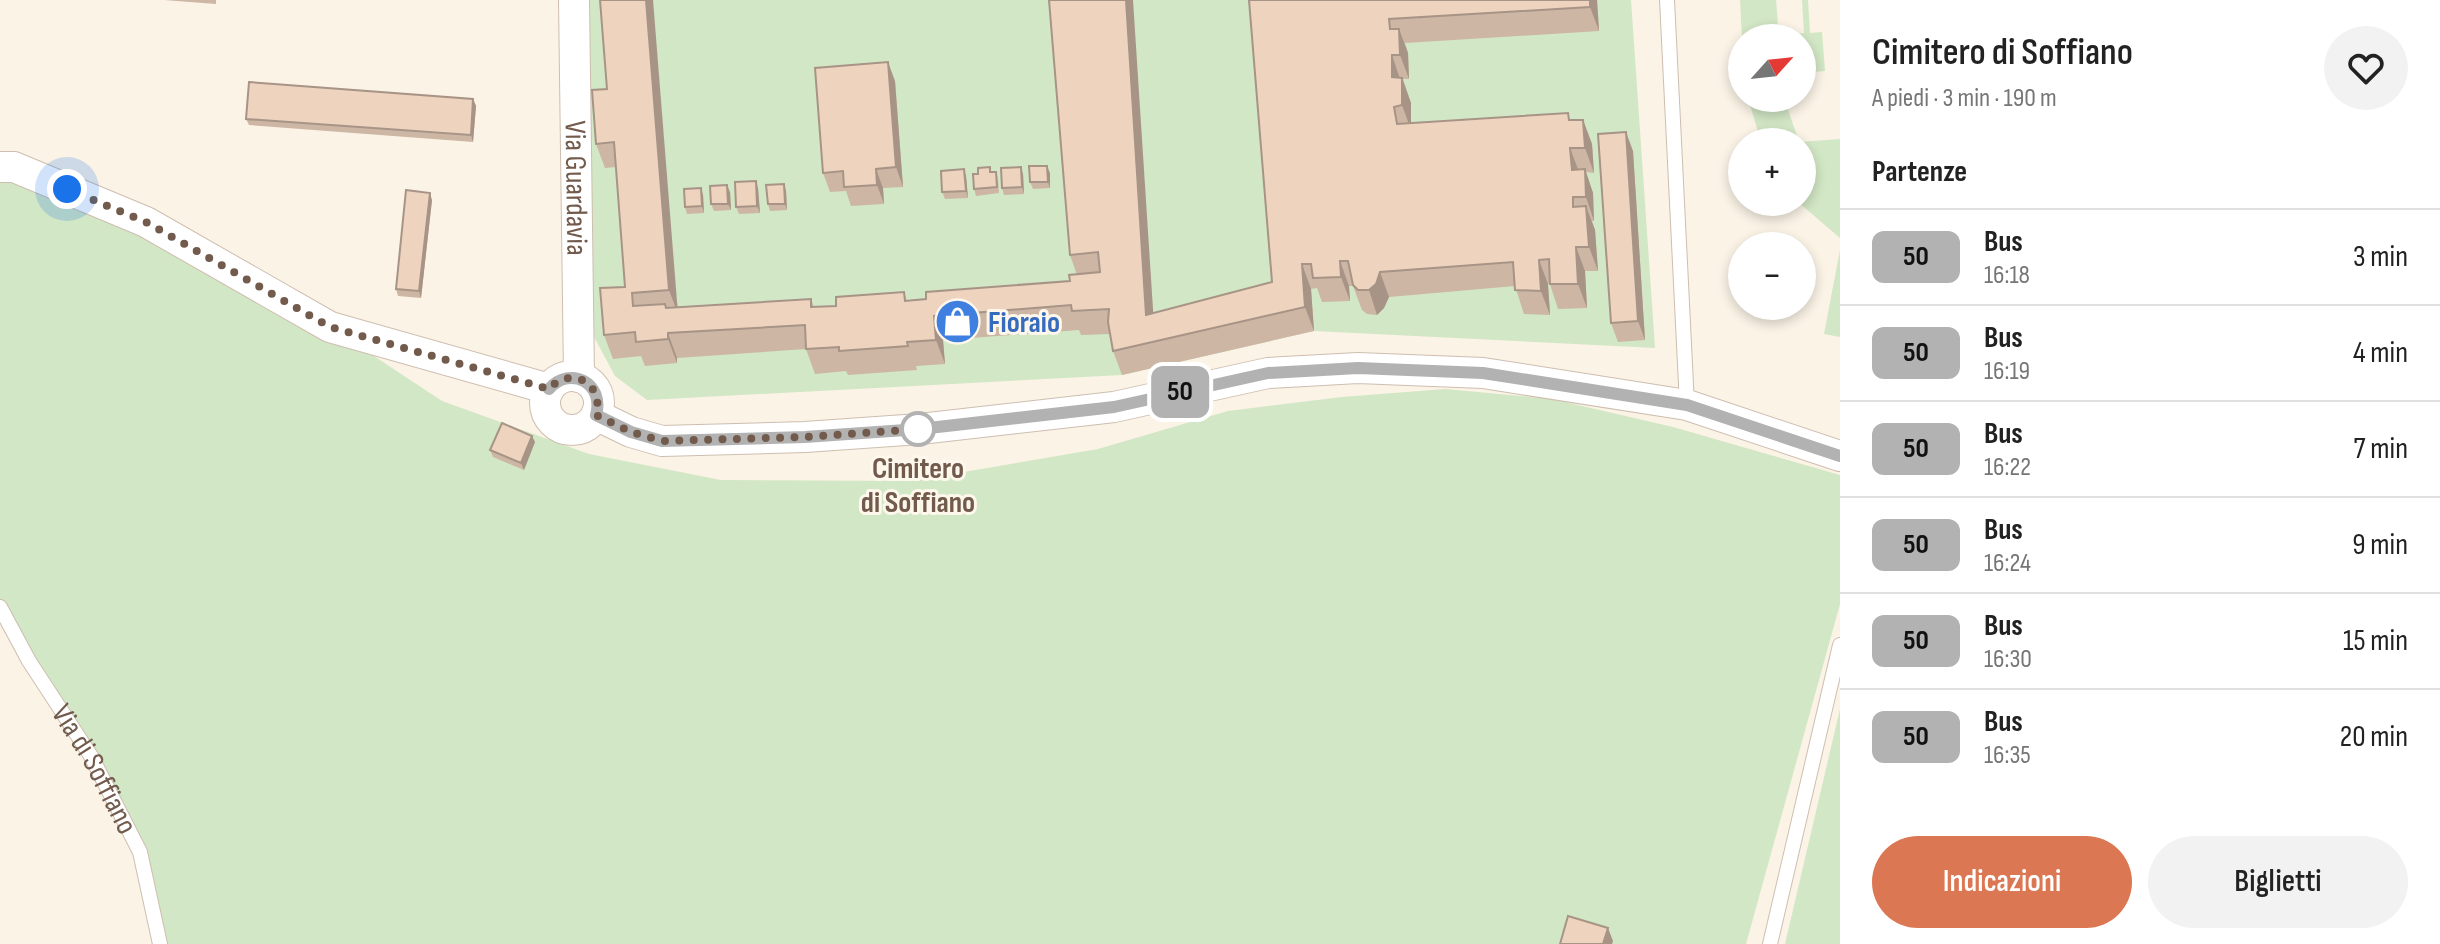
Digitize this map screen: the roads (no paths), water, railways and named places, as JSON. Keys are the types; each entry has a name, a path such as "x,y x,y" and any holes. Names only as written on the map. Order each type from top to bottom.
{"street":[{"name":"Via Guardavia","path":"574,0 579,377"},
{"path":"0,167 14,167 146,222 330,327 549,389"},
{"path":"596,415 631,432 662,441 805,437 920,429 1114,407 1268,373 1358,368 1483,373 1687,405 1840,456"},
{"path":"579,377 593,387 598,403 596,415 588,425 572,430 551,420 545,404 549,389 561,379 579,377"}],"lane":[{"path":"1667,0 1687,405"},
{"name":"Via di Soffiano","path":"0,607 29,661 91,756 140,852 160,944"},
{"path":"1770,944 1840,645"}],"place":[{"name":"Fioraio","path":"957,322"},
{"name":"Cimitero di Soffiano","path":"918,429"}]}
